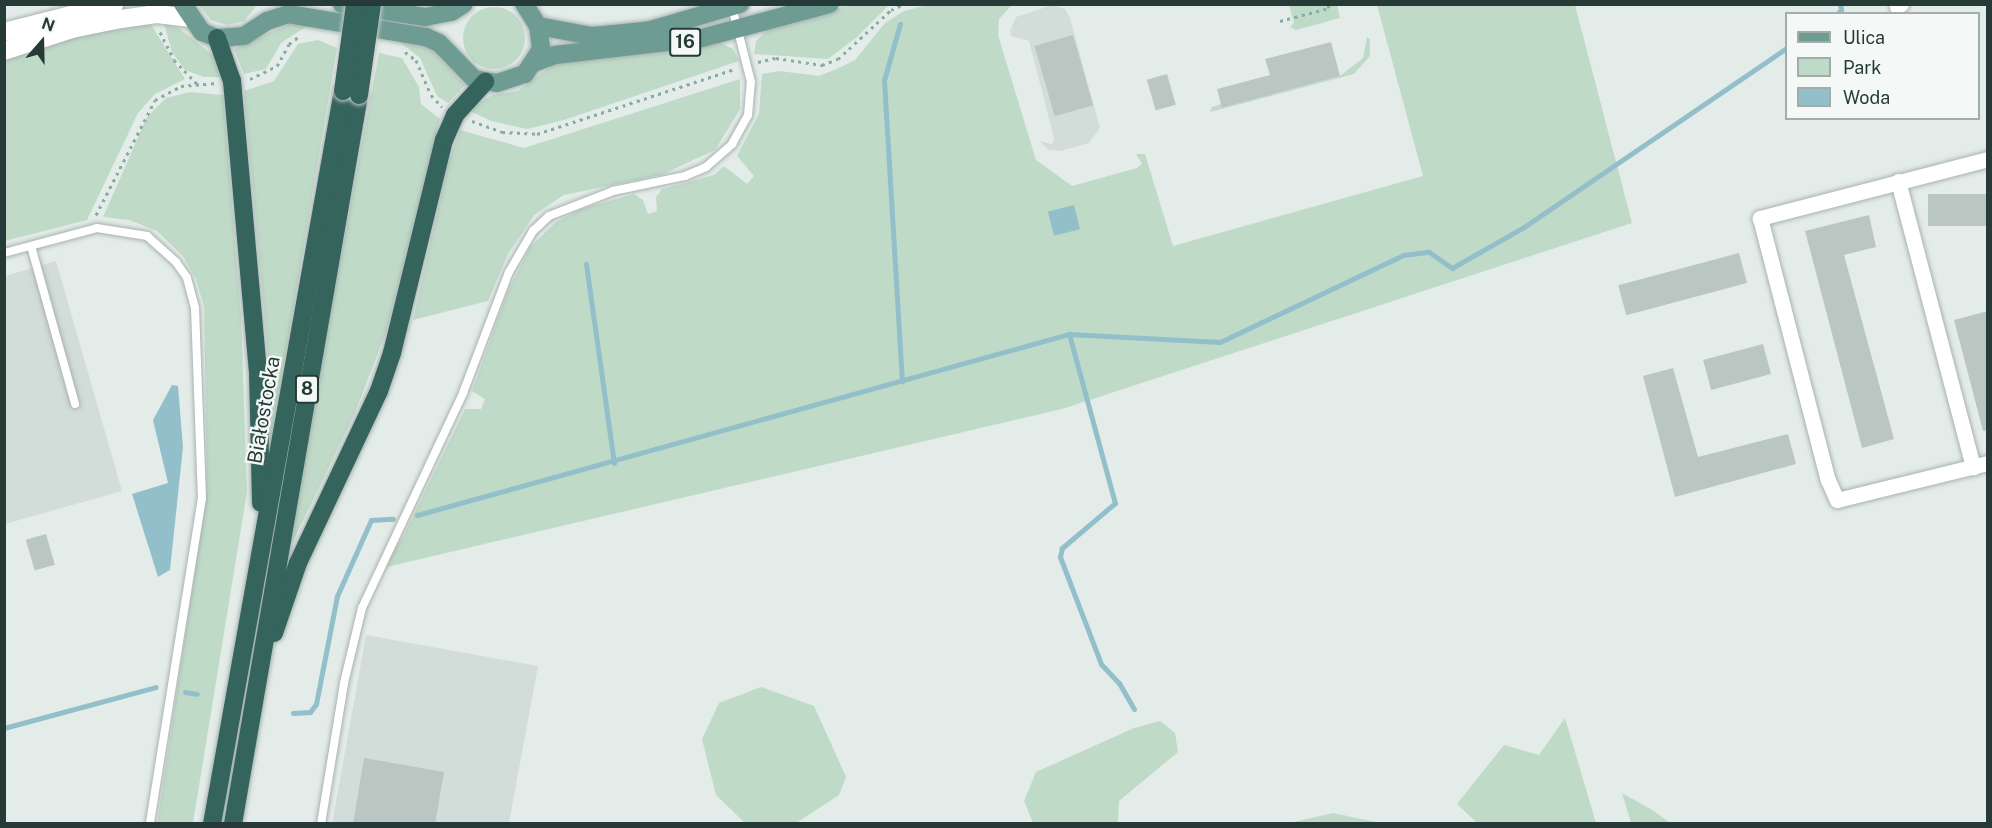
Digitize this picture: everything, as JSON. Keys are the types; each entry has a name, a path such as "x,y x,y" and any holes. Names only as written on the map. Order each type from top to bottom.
{"highway":[{"name":"Białostocka","path":"233,824 351,93 355,4"},
{"name":"Białostocka","path":"212,824 260,555 351,93 372,4"},
{"path":"217,38 232,81 258,370 262,458 260,555"},
{"path":"257,683 298,563 379,391 405,307 444,140 455,115 485,82"}],"main road":[{"path":"4,32 115,4"},
{"path":"342,4 425,17 452,12 464,4"},
{"path":"524,4 538,26 541,49 536,62"},
{"name":"16","path":"485,82 512,81 536,62 555,55 659,46 739,31 830,4"},
{"name":"16","path":"538,26 592,36 614,34 651,30 736,6"},
{"path":"4,51 72,29 157,14 186,11 202,32 217,38 244,36 276,17 302,16 426,37 449,52 465,73 485,82"}],"street":[{"path":"1898,181 1980,465 1837,500 1828,480 1764,244 1760,218 1898,181 1988,159"}],"lane":[{"path":"321,824 344,683 362,608 463,393 516,258 533,231 549,216 578,201 685,176 721,157 743,127 752,98 749,65 739,31 736,6"},
{"path":"4,253 97,228 147,236 176,262 187,278 195,308 202,498 150,824"},
{"path":"31,246 75,405"}],"path":[{"path":"1280,21 1329,8 1328,4"},
{"path":"157,14 159,29 174,60 197,84"}],"shaded area":[{"path":"1052,5 1065,9 1070,18 1100,128 1089,143 1060,151 1049,150 1039,141 1052,144 1054,138 1029,41 1011,36 1010,31 1016,17"},
{"path":"56,261 122,491 5,524 5,276"},
{"path":"366,635 538,666 509,823 332,824"}],"green space":[{"path":"199,5 257,5 244,21 227,25 211,20"},
{"path":"849,5 889,5 857,37 828,59 754,54 756,41 770,27"},
{"path":"927,5 1012,5 999,19 998,35 1036,160 1072,186 1137,168 1142,164 1136,154 1145,154 1173,246 1423,176 1377,5 1575,5 1632,223 1062,409 378,569 402,539 465,409 481,409 485,399 472,391 508,291 530,247 556,222 581,209 634,194 643,200 648,214 657,211 656,197 662,189 714,175 724,166 747,184 754,176 737,156 759,114 762,74 780,71 819,76 839,68 855,60 885,23 904,11"},
{"path":"1289,5 1337,5 1340,18 1296,30 1290,27 1294,23"},
{"path":"494,7 516,16 525,38 516,60 494,69 472,60 463,38 472,16"},
{"path":"150,23 185,79 155,94 138,113 87,220 5,241 5,57 75,35"},
{"path":"164,23 180,29 214,56 222,77 204,77 185,70 172,52"},
{"path":"289,24 317,25 307,26 281,43 266,69 244,74 234,49"},
{"path":"1367,37 1370,39 1370,56 1354,74 1210,112 1212,107 1221,104 1223,108 1340,76 1363,58"},
{"path":"395,38 427,45 465,85 448,103 437,96 420,58"},
{"path":"318,40 337,48 271,441 270,376 244,91 274,81 298,44"},
{"path":"719,42 733,49 739,61 564,120 527,129 491,121 468,110 492,95 518,91 554,64"},
{"path":"379,53 402,58 419,87 421,104 440,119 387,329 355,413 284,560"},
{"path":"740,79 740,109 715,150 661,175 564,195 534,215 508,254 488,301 413,320 448,165 460,130 524,148"},
{"path":"190,92 223,95 241,316 247,492 193,823 157,824 207,490 204,306 196,279 183,256 157,231 129,220 103,217 147,117 166,98"},
{"path":"761,687 814,706 846,777 839,795 796,823 745,823 716,795 702,739 719,703"},
{"path":"1565,718 1596,823 1477,823 1457,804 1504,745 1539,755"},
{"path":"1160,721 1175,733 1178,752 1119,801 1118,823 1033,823 1024,801 1036,772 1134,728"},
{"path":"1622,793 1654,811 1670,823 1631,823"},
{"path":"1333,813 1376,822 1422,823 1289,823"}],"water":[{"path":"1074,205 1080,229 1054,236 1048,212"},
{"path":"172,385 178,386 183,447 170,570 158,577 132,494 168,483 153,420"}],"building":[{"path":"1073,35 1093,105 1055,116 1035,46"},
{"path":"1331,42 1340,76 1222,108 1217,89 1270,75 1265,59"},
{"path":"1167,74 1176,105 1156,111 1147,80"},
{"path":"1928,194 1988,194 1988,226 1928,226"},
{"path":"1869,215 1876,247 1844,255 1894,439 1862,448 1805,231"},
{"path":"1739,253 1747,283 1626,315 1618,285"},
{"path":"1988,311 1988,430 1983,431 1954,320"},
{"path":"1763,344 1771,374 1711,390 1703,360"},
{"path":"1673,368 1698,457 1788,434 1796,464 1675,497 1643,376"},
{"path":"46,534 55,565 35,571 26,540"},
{"path":"364,758 444,772 435,824 353,824"}],"waterway":[{"path":"1839,12 1840,4"},
{"path":"900,24 884,80 902,381"},
{"path":"417,515 1069,334 1220,342 1403,255 1429,252 1452,268 1524,227 1785,49"},
{"path":"586,264 614,463"},
{"path":"1069,334 1115,503 1062,548 1060,557 1101,664 1119,683 1134,709"},
{"path":"293,713 310,712 316,704 337,596 371,520 393,519"},
{"path":"4,728 156,687"},
{"path":"185,692 197,694"}]}
